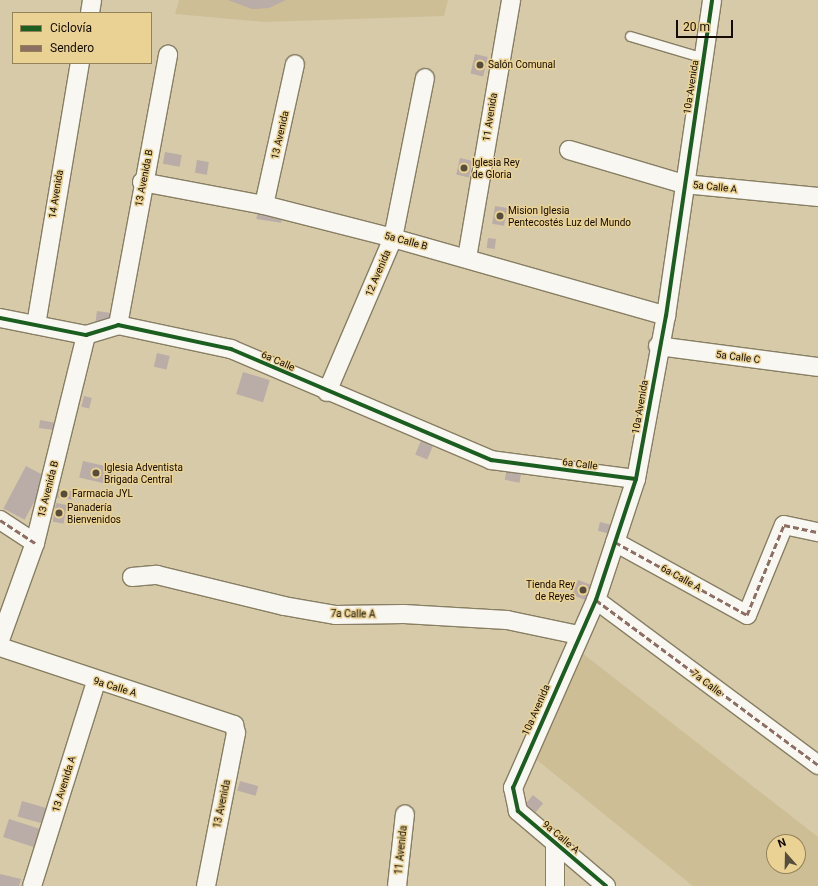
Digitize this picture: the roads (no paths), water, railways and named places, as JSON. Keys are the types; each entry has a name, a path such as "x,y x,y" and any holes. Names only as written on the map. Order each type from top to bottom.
{"street":[{"path":"90,12 92,0"},
{"name":"11 Avenida","path":"467,258 511,0"},
{"name":"10a Avenida","path":"513,796 515,779 578,635 596,600 636,479 658,346 666,316 684,184 712,0"},
{"name":"13 Avenida B","path":"118,325 142,182 168,55"},
{"name":"14 Avenida","path":"36,325 80,64"},
{"name":"13 Avenida","path":"264,205 295,64"},
{"name":"12 Avenida","path":"328,392 393,238 426,78"},
{"name":"5a Calle A","path":"569,150 684,184 818,197"},
{"name":"5a Calle B","path":"142,182 264,205 467,258 666,316"},
{"name":"6a Calle","path":"0,318 86,335 118,325 231,349 328,392 491,460 636,479"},
{"name":"13 Avenida B","path":"0,640 35,543 86,335"},
{"name":"5a Calle C","path":"658,346 818,367"},
{"path":"0,520 35,543"},
{"name":"6a Calle A","path":"615,542 747,615 784,525 818,532"},
{"name":"7a Calle A","path":"132,577 157,575 336,615 404,614 507,620 578,635"},
{"name":"7a Calle","path":"596,600 818,765"},
{"name":"9a Calle A","path":"0,647 96,682 232,723"},
{"name":"13 Avenida A","path":"32,886 96,682"},
{"name":"13 Avenida","path":"206,886 236,733 232,723"},
{"name":"9a Calle A","path":"513,796 518,811 606,886"},
{"name":"11 Avenida","path":"397,886 405,814"},
{"path":"555,843 555,886"}],"lane":[{"path":"630,36 704,58"}],"place":[{"name":"Salón Comunal","path":"480,65"},
{"name":"Iglesia Rey de Gloria","path":"464,168"},
{"name":"Mision Iglesia Pentecostés Luz del Mundo","path":"500,216"},
{"name":"Iglesia Adventista Brigada Central","path":"96,473"},
{"name":"Farmacia JYL","path":"64,494"},
{"name":"Panadería Bienvenidos","path":"59,513"},
{"name":"Tienda Rey de Reyes","path":"583,590"}]}
